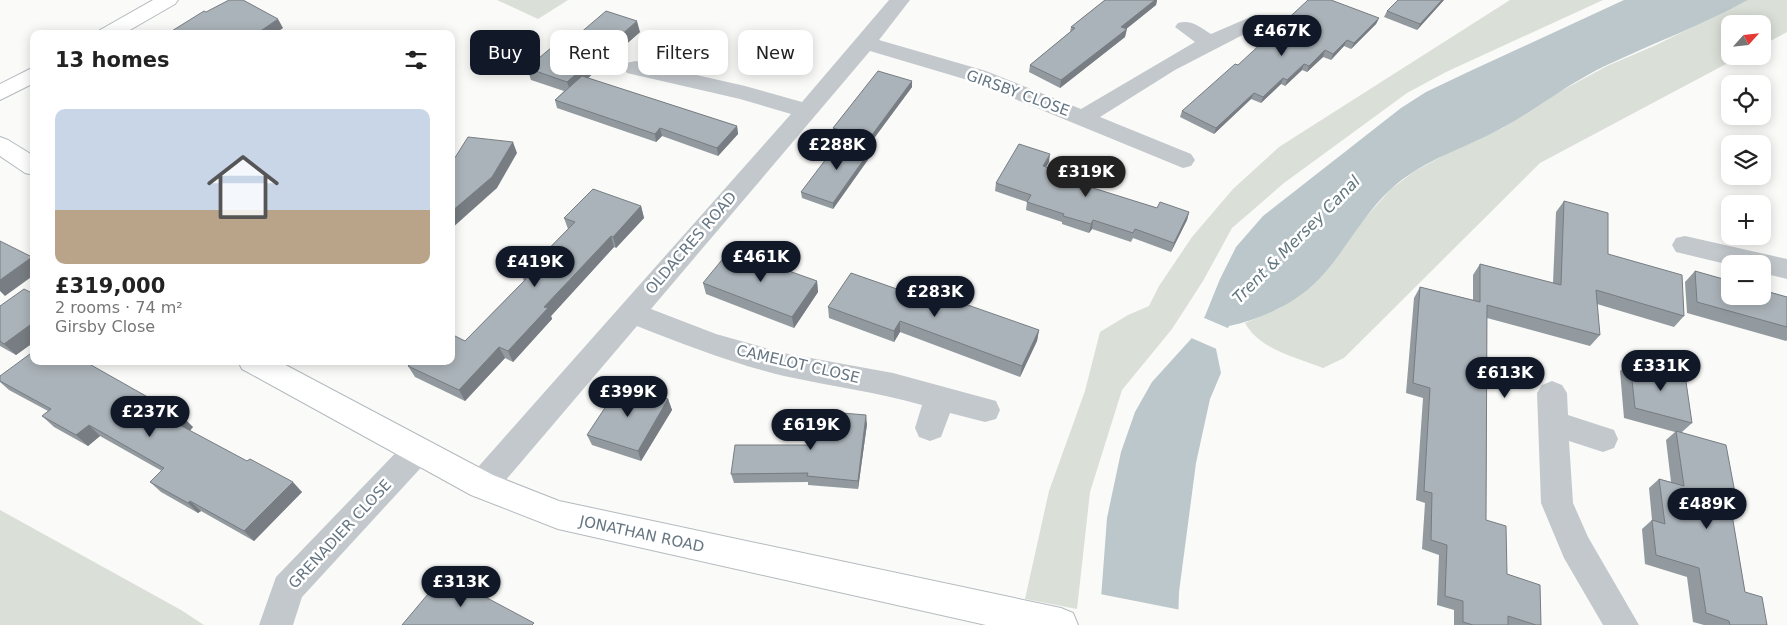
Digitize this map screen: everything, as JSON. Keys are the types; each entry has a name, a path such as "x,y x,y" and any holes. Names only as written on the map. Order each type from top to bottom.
{"street":[{"path":"114,30 168,0"},
{"name":"OLDACRES ROAD","path":"482,485 866,43 900,0"},
{"name":"GIRSBY CLOSE","path":"1084,117 1125,89 1255,21"},
{"path":"1185,27 1210,43"},
{"name":"GIRSBY CLOSE","path":"866,43 991,81 1084,117 1127,149 1183,160"},
{"path":"670,75 745,92 806,111"},
{"path":"0,93 30,76"},
{"path":"0,145 30,164"},
{"path":"1685,245 1735,247 1787,269"},
{"name":"CAMELOT CLOSE","path":"631,312 710,343 783,364 893,385 985,410"},
{"name":"JONATHAN ROAD","path":"259,365 482,485 558,515 1060,625"},
{"path":"1552,393 1555,424 1557,504 1576,548 1622,625"},
{"path":"930,428 940,398"},
{"path":"1555,424 1603,439"},
{"name":"GRENADIER CLOSE","path":"276,625 288,588 418,450"}],"shaded area":[{"path":"497,0 568,0 538,19"},
{"path":"1510,0 1603,0 1446,72 1407,93 1284,183 1232,228 1203,281 1172,329 1122,390 1090,492 1077,609 1025,599 1049,491 1085,391 1100,332 1128,315 1149,306 1159,286 1192,237 1233,189 1279,147"},
{"path":"1748,0 1787,0 1787,32 1771,41 1771,15 1721,15 1721,65 1724,65 1540,163 1344,358 1323,368 1269,346 1260,340 1245,323 1280,308 1312,286 1357,227 1391,189 1415,171 1452,151 1503,128 1550,97 1607,66 1656,45"},
{"path":"0,510 181,610 204,625 0,625"}],"water":[{"name":"Trent & Mersey Canal","path":"1624,0 1748,0 1594,72 1504,127 1417,170 1391,189 1380,200 1324,274 1304,293 1273,311 1229,326 1216,349 1221,373 1210,399 1196,463 1179,592 1178,625 1099,625 1107,518 1121,452 1135,412 1152,382 1191,339 1205,316 1236,247 1263,216 1401,108 1426,92"}],"pier":[{"path":"1202,317 1230,329 1219,350 1189,337"},
{"path":"1100,594 1181,610 1180,625 1097,625"}],"building":[{"path":"229,0 243,0 278,19 262,30 173,30 204,11 206,12"},
{"path":"1105,0 1155,0 1121,27 1127,29 1061,80 1030,65 1075,28 1071,27"},
{"path":"1308,0 1331,0 1379,18 1354,43 1347,40 1333,54 1325,50 1309,66 1304,64 1287,80 1283,78 1263,97 1254,93 1216,128 1182,111 1235,64 1238,65"},
{"path":"1398,0 1442,0 1420,24 1387,11"},
{"path":"606,11 637,21 627,30 584,30"},
{"path":"550,49 550,75 575,75 567,82 540,73 540,57"},
{"path":"878,71 912,81 869,139 833,128"},
{"path":"582,76 737,126 717,148 660,128 655,134 555,100"},
{"path":"468,137 513,142 492,177 455,209 455,158"},
{"path":"842,138 872,148 833,203 801,192"},
{"path":"1019,144 1050,154 1043,166 1077,177 1074,182 1157,208 1160,202 1189,212 1174,243 1135,229 1133,233 1093,220 1091,224 1063,216 1064,214 1027,202 1031,195 996,183"},
{"path":"593,189 641,206 544,307 548,308 508,351 499,347 459,390 408,366 455,365 455,336 465,341 527,278 522,276 575,222 564,218"},
{"path":"1564,201 1608,213 1608,254 1682,275 1684,316 1596,290 1600,335 1487,305 1486,520 1506,526 1507,574 1540,585 1541,625 1508,616 1508,625 1473,625 1463,622 1463,601 1445,596 1447,545 1431,540 1432,493 1424,491 1430,388 1413,383 1420,287 1480,302 1480,264 1561,285"},
{"path":"0,241 30,256 30,258 0,280"},
{"path":"730,250 817,281 792,317 703,283"},
{"path":"1695,271 1721,278 1721,305 1771,305 1771,293 1787,297 1787,327 1697,302"},
{"path":"851,273 940,304 945,297 1039,330 1022,366 900,321 894,331 828,307"},
{"path":"24,289 30,292 30,325 4,344 0,341 0,306"},
{"path":"30,354 30,365 91,365 183,417 176,423 247,461 250,459 293,482 244,531 190,501 188,503 150,482 164,468 89,425 76,435 42,416 51,409 0,381 0,376"},
{"path":"1630,361 1685,375 1692,423 1635,408"},
{"path":"620,385 668,399 638,451 587,435"},
{"path":"818,411 866,415 858,481 807,476 808,473 731,474 735,445 812,445"},
{"path":"1676,431 1726,445 1735,493 1728,491 1745,592 1762,597 1767,625 1730,625 1729,621 1706,613 1699,568 1656,555 1652,520 1665,524 1659,479 1684,486"},
{"path":"444,575 534,623 532,625 402,625"}]}
